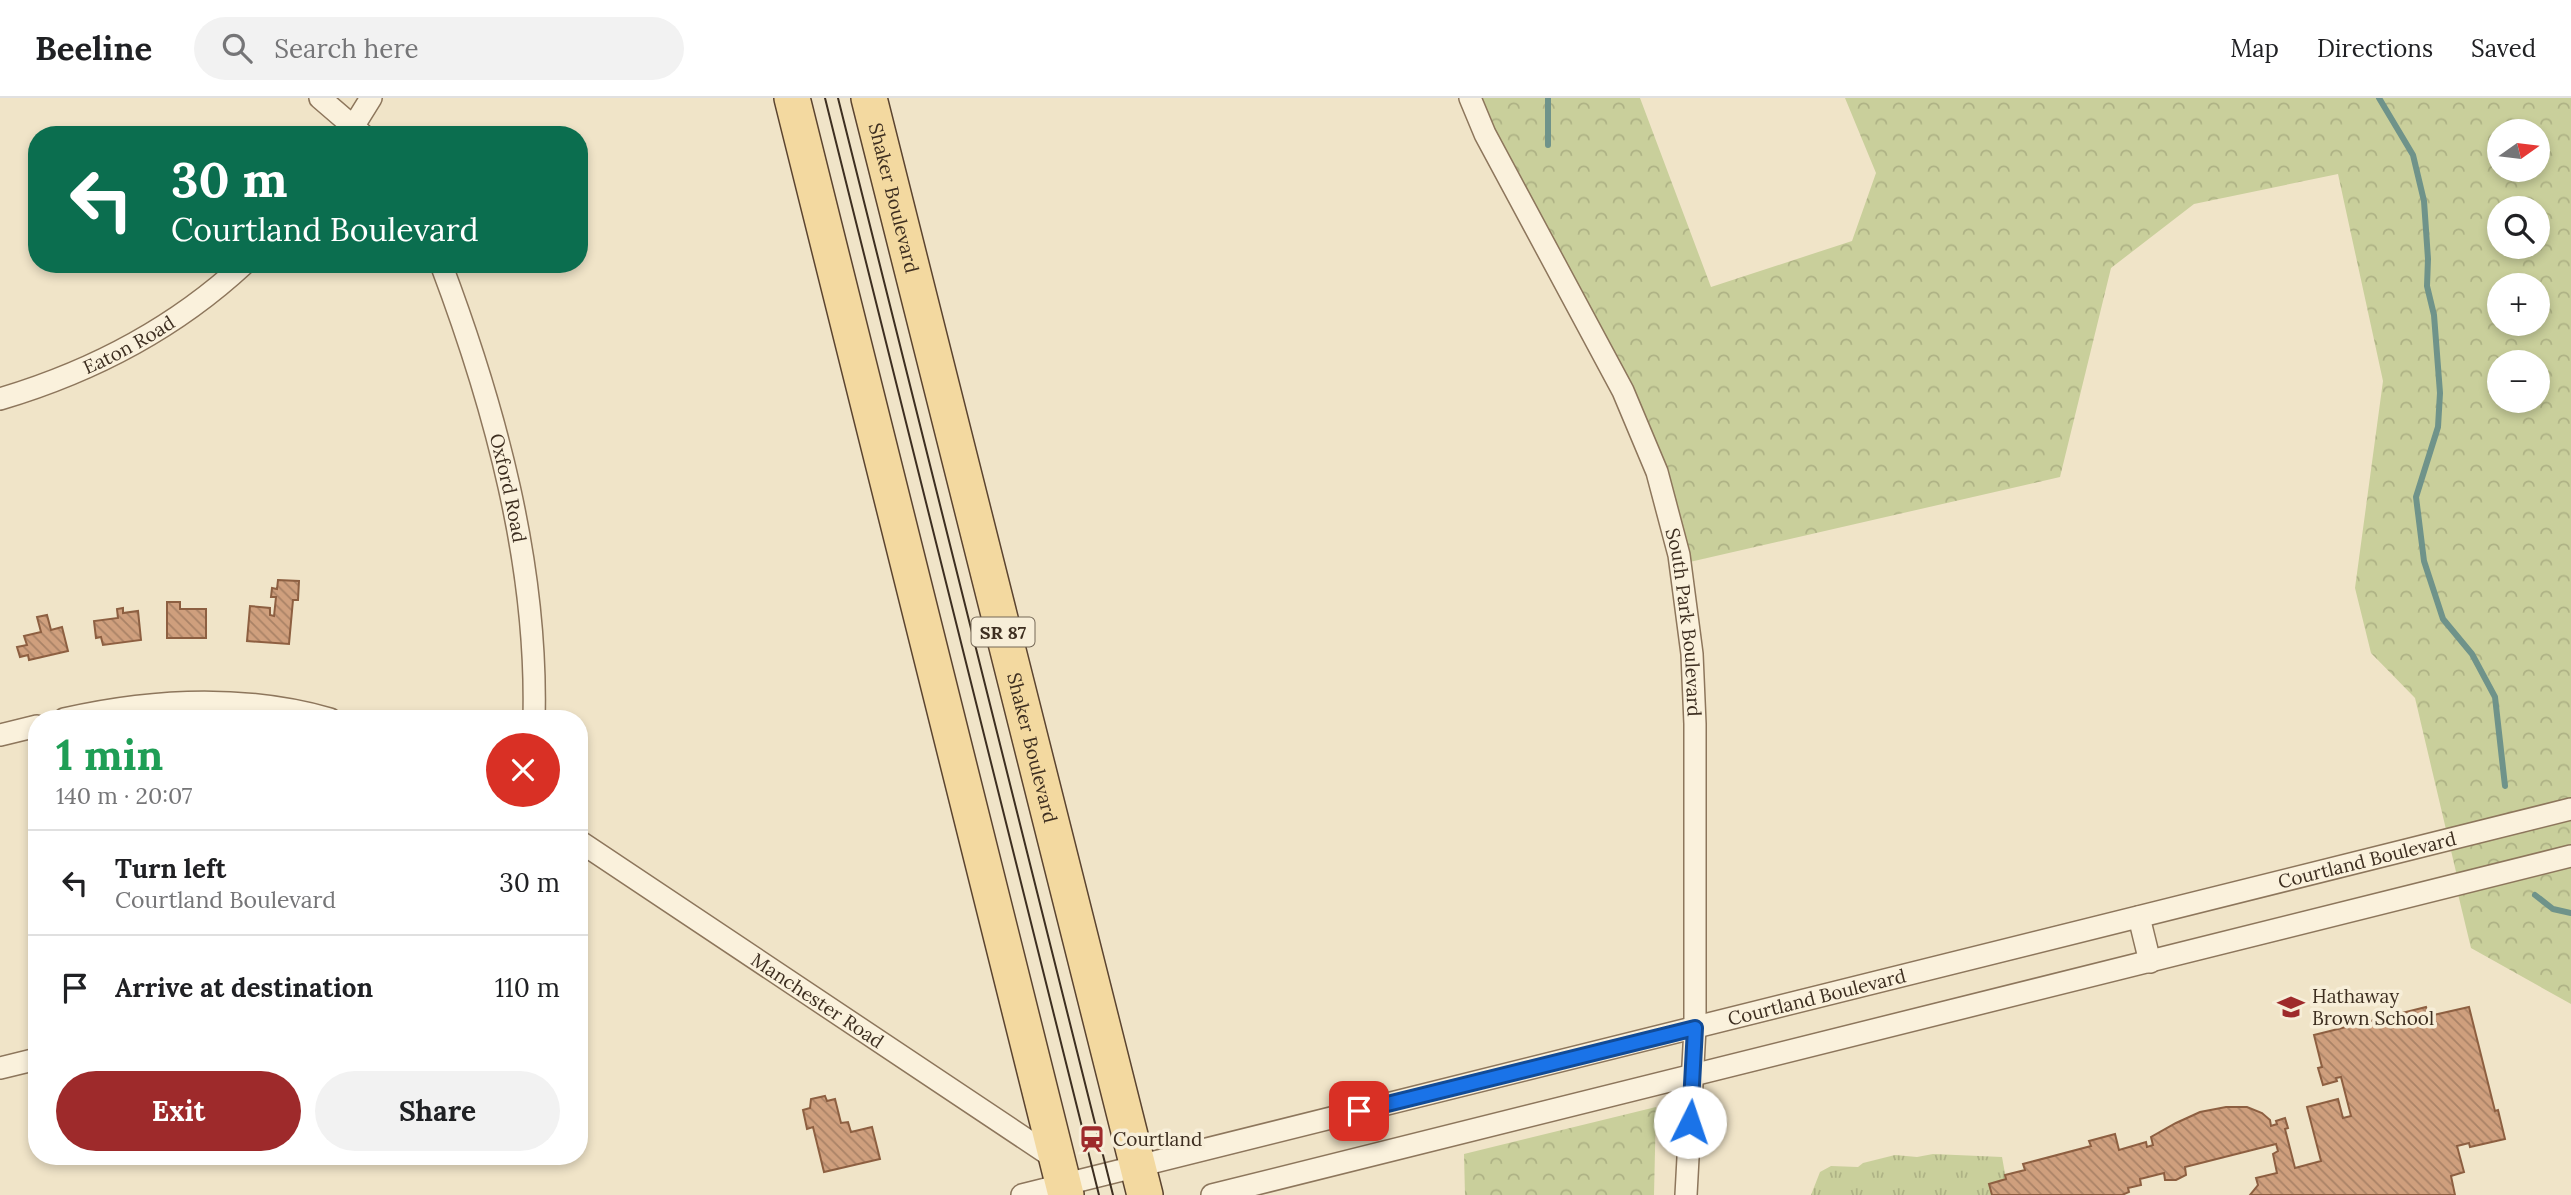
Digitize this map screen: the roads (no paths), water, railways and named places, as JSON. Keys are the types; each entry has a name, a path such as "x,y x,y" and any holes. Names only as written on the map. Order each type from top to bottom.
{"main road":[{"path":"792,98 1062,1180"},
{"name":"Shaker Boulevard","path":"869,98 1141,1181"}],"street":[{"path":"320,98 349,126"},
{"path":"358,126 371,98"},
{"name":"South Park Boulevard","path":"1470,98 1485,134 1623,391 1657,472 1679,555 1692,654 1695,724 1695,1028 1686,1195"},
{"name":"Eaton Road","path":"0,399 54,382 135,344 200,302 234,273"},
{"name":"Oxford Road","path":"444,273 484,393 513,512 528,610 534,710"},
{"path":"110,710 196,701 269,705 291,710"},
{"path":"0,735 28,728"},
{"name":"Courtland Boulevard","path":"1022,1195 1062,1180 1141,1181 1695,1028 2571,809"},
{"name":"Manchester Road","path":"588,847 1062,1180"},
{"path":"1212,1195 2571,856"},
{"path":"2138,917 2150,962"},
{"path":"0,1068 28,1061"}],"waterway":[{"path":"1548,98 1548,145"},
{"path":"2379,98 2413,155 2424,201 2427,286 2434,315 2440,393 2438,427 2416,497 2424,561 2443,619 2472,654 2495,697 2505,786"},
{"path":"2535,895 2553,909 2571,913"}],"tram line":[{"path":"825,98 1099,1195"},
{"path":"838,98 1113,1195"}],"place":[{"name":"Hathaway Brown School","path":"2291,1007"},
{"name":"Courtland","path":"1092,1139"}]}
